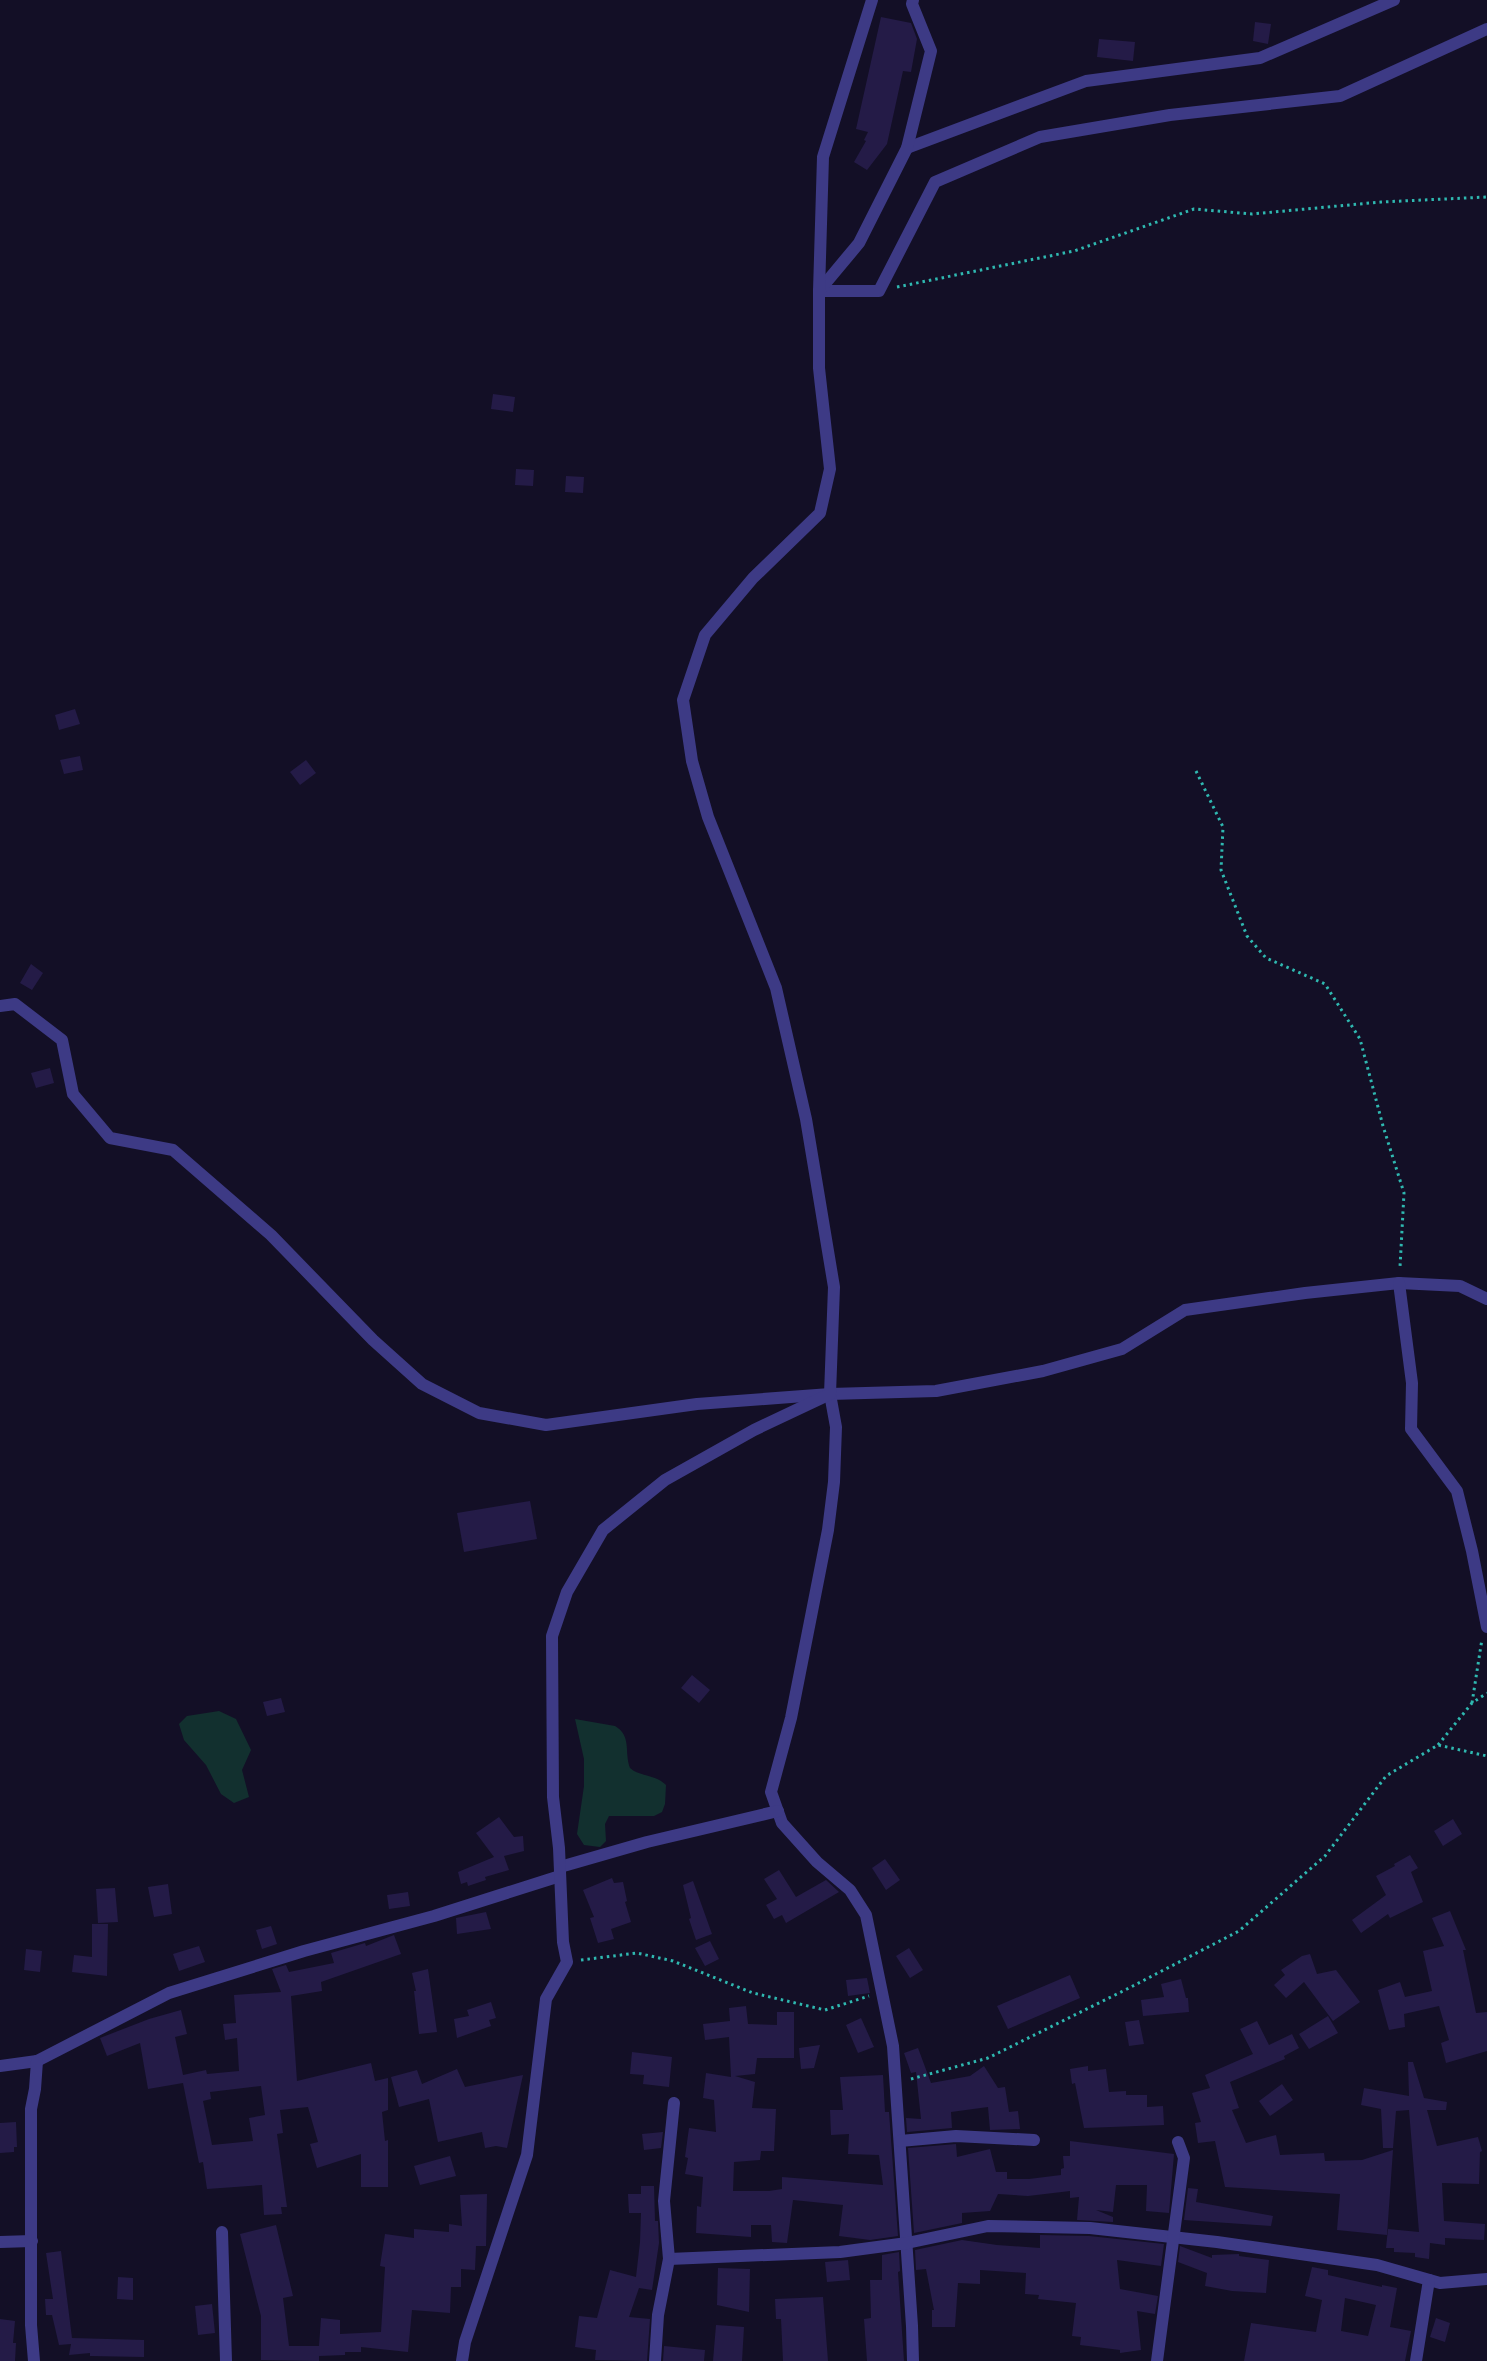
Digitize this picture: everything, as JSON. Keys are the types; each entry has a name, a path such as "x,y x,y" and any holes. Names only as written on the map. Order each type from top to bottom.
{"street":[{"path":"872,0 823,157 819,368 830,469 820,512 753,578 705,635 684,700 692,761 708,817 776,988 806,1119 834,1286 830,1394 836,1427 834,1482 828,1530 790,1718 771,1792 782,1823 816,1862 850,1890 866,1915 893,2046 913,2361"},
{"path":"819,291 859,243 908,148 931,51 912,4 913,0"},
{"path":"908,148 1086,81 1260,58 1394,0"},
{"path":"819,291 879,291 935,182 1040,137 1170,115 1340,96 1487,29"},
{"path":"0,1006 15,1004 62,1040 73,1094 110,1138 173,1150 271,1235 373,1340 422,1384 479,1413 546,1425 697,1404 830,1394 936,1390 1043,1371 1122,1349 1185,1310 1305,1292 1400,1283 1460,1286 1487,1299"},
{"path":"1400,1283 1412,1383 1411,1429 1457,1491 1472,1551 1486,1623"},
{"path":"462,2361 465,2342 527,2155 546,1999 566,1962 553,1797 552,1636 572,1584 602,1530 665,1480 754,1430 830,1394"},
{"path":"0,2066 37,2061 169,1993 304,1951 434,1916 647,1842 778,1811"},
{"path":"34,2361 31,2325 31,2109 37,2061"},
{"path":"655,2361 658,2315 669,2259 664,2201 674,2103"},
{"path":"900,2141 956,2136 1034,2140"},
{"path":"1157,2361 1184,2158 1178,2142"},
{"path":"669,2259 840,2252 907,2243 988,2226 1090,2228 1173,2237 1377,2265 1440,2283 1487,2279"},
{"path":"222,2232 226,2361"},
{"path":"0,2242 32,2241"},
{"path":"1416,2361 1429,2280"}],"path":[{"path":"879,291 1074,251 1194,209 1252,214 1381,202 1487,197"},
{"path":"1196,771 1223,827 1221,870 1247,936 1266,958 1325,984 1360,1040 1383,1126 1404,1192 1400,1283"},
{"path":"1472,1703 1486,1623"},
{"path":"896,2083 988,2058 1239,1932 1325,1856 1386,1776 1438,1745 1472,1703 1487,1693"},
{"path":"1438,1745 1487,1756"},
{"path":"566,1962 637,1953 673,1962 752,1993 825,2010 881,1992"}],"green space":[{"path":"219,1711 236,1719 251,1750 242,1770 249,1797 234,1803 221,1794 206,1765 184,1740 179,1724 187,1716"},
{"path":"575,1719 615,1726 626,1739 630,1768 638,1773 662,1781 666,1785 665,1804 662,1812 654,1816 609,1816 605,1824 606,1841 600,1847 584,1845 577,1834 584,1786 584,1759"}],"building":[{"path":"881,17 911,23 917,39 911,72 903,71 887,144 867,170 854,162 866,141 864,140 868,132 856,129"},
{"path":"1255,22 1271,24 1268,44 1253,41"},
{"path":"1099,39 1135,42 1133,61 1097,57"},
{"path":"493,394 515,397 513,412 491,409"},
{"path":"516,469 534,470 533,486 515,485"},
{"path":"566,476 584,477 583,493 565,492"},
{"path":"75,709 80,724 59,730 55,715"},
{"path":"80,756 83,770 64,774 60,760"},
{"path":"306,760 316,773 300,785 290,772"},
{"path":"31,964 43,973 32,990 20,983"},
{"path":"50,1068 54,1083 36,1088 31,1073"},
{"path":"530,1501 537,1539 464,1552 457,1513"},
{"path":"692,1675 710,1690 699,1703 681,1688"},
{"path":"281,1698 285,1712 267,1716 263,1702"},
{"path":"499,1817 514,1837 523,1836 524,1851 504,1856 509,1870 485,1877 486,1880 468,1886 467,1882 461,1884 458,1872 494,1857 476,1833"},
{"path":"1453,1819 1462,1834 1443,1846 1434,1831"},
{"path":"1410,1855 1418,1868 1411,1872 1423,1902 1390,1918 1388,1914 1361,1933 1352,1920 1386,1895 1376,1876"},
{"path":"885,1859 900,1880 886,1890 872,1868"},
{"path":"779,1870 796,1897 826,1880 839,1892 786,1923 782,1915 774,1919 766,1905 777,1899 764,1879"},
{"path":"612,1878 614,1883 623,1882 627,1901 625,1902 631,1922 611,1929 614,1939 598,1943 590,1918 594,1917 583,1890"},
{"path":"693,1881 712,1934 696,1940 689,1919 691,1918 683,1885"},
{"path":"168,1884 172,1914 154,1917 148,1887"},
{"path":"115,1888 118,1922 98,1923 96,1889"},
{"path":"408,1892 410,1906 389,1909 387,1895"},
{"path":"1450,1911 1466,1950 1463,1950 1476,2013 1487,2012 1487,2051 1446,2063 1441,2043 1449,2040 1439,2006 1404,2014 1405,2027 1389,2030 1378,1990 1400,1982 1405,1997 1432,1991 1423,1951 1444,1946 1432,1918"},
{"path":"486,1912 491,1929 457,1934 456,1918"},
{"path":"92,1924 108,1924 107,1976 72,1972 74,1955 92,1957"},
{"path":"271,1926 277,1944 262,1949 256,1930"},
{"path":"394,1935 401,1954 321,1982 322,1991 291,1996 297,2081 371,2063 375,2081 388,2078 388,2110 382,2112 385,2141 388,2140 388,2187 361,2187 361,2154 317,2168 310,2144 318,2142 308,2107 280,2110 283,2133 277,2134 287,2207 281,2207 282,2214 264,2215 262,2185 207,2189 203,2162 199,2163 183,2083 148,2089 140,2043 107,2056 100,2038 149,2019 181,2010 187,2034 175,2037 183,2075 206,2070 207,2074 239,2071 237,2038 225,2040 223,2024 236,2023 234,1995 281,1992 272,1969 286,1965 289,1972 334,1963 331,1953 365,1943 366,1946","holes":["261,2086 265,2115 249,2118 253,2141 212,2145 203,2101 211,2099 210,2092"]},
{"path":"710,1941 719,1959 705,1966 695,1948"},
{"path":"199,1946 205,1962 179,1971 173,1954"},
{"path":"909,1948 923,1970 910,1978 896,1956"},
{"path":"26,1949 42,1951 40,1972 24,1970"},
{"path":"1310,1954 1317,1974 1336,1970 1360,2002 1333,2021 1304,1982 1286,1998 1274,1985 1285,1975 1281,1970 1302,1956"},
{"path":"428,1969 437,2032 419,2034 414,1991 416,1991 412,1973"},
{"path":"1070,1975 1080,1998 1008,2029 997,2006"},
{"path":"867,1978 870,1993 848,1996 846,1980"},
{"path":"1181,1979 1186,1998 1188,1998 1189,2012 1143,2016 1141,2000 1164,1997 1161,1984"},
{"path":"491,2002 496,2018 489,2020 491,2026 457,2038 454,2019 469,2016 467,2010"},
{"path":"746,2006 748,2024 777,2025 777,2012 794,2012 794,2058 757,2058 755,2074 735,2076 755,2082 752,2108 776,2109 774,2151 761,2151 760,2160 734,2162 733,2191 782,2189 782,2177 883,2185 879,2155 848,2154 849,2134 831,2135 830,2110 843,2110 840,2077 883,2075 885,2112 889,2112 898,2236 870,2240 839,2236 843,2205 793,2200 787,2243 772,2242 771,2225 751,2225 751,2237 696,2233 697,2206 701,2207 703,2177 685,2174 688,2158 685,2157 689,2128 716,2132 714,2100 703,2098 706,2073 731,2077 729,2037 705,2040 703,2024 730,2021 729,2008"},
{"path":"1328,2016 1338,2033 1309,2049 1299,2034"},
{"path":"861,2018 874,2047 858,2053 846,2025"},
{"path":"1139,2020 1144,2044 1129,2046 1125,2022"},
{"path":"1257,2021 1269,2045 1292,2034 1299,2048 1284,2056 1285,2059 1230,2082 1239,2108 1232,2110 1246,2143 1276,2135 1280,2155 1324,2153 1325,2161 1362,2160 1393,2150 1387,2235 1337,2230 1340,2194 1225,2187 1215,2141 1198,2143 1195,2123 1201,2122 1192,2093 1210,2088 1205,2075 1253,2054 1240,2029"},
{"path":"820,2045 814,2068 801,2069 799,2048"},
{"path":"918,2048 931,2083 970,2076 984,2066 998,2088 1005,2087 1009,2112 1018,2111 1020,2129 990,2130 988,2107 951,2112 952,2128 907,2132 906,2118 921,2119 916,2072 911,2073 904,2053"},
{"path":"632,2052 672,2057 669,2087 643,2084 644,2075 630,2074"},
{"path":"1408,2062 1413,2062 1424,2098 1447,2102 1446,2110 1427,2110 1437,2146 1478,2137 1482,2151 1480,2152 1479,2184 1442,2183 1444,2221 1485,2224 1484,2240 1445,2238 1445,2245 1430,2243 1429,2259 1415,2257 1415,2253 1394,2252 1394,2248 1386,2248 1388,2229 1419,2232 1409,2110 1396,2111 1393,2148 1383,2148 1381,2109 1361,2105 1364,2088 1409,2096"},
{"path":"1088,2066 1088,2071 1106,2069 1109,2092 1126,2091 1126,2095 1147,2095 1147,2107 1163,2106 1164,2125 1084,2128 1075,2083 1072,2084 1070,2069"},
{"path":"457,2069 465,2087 523,2075 507,2148 496,2146 485,2148 482,2132 438,2142 429,2099 399,2107 391,2077 417,2070 422,2084"},
{"path":"1282,2084 1293,2100 1270,2116 1259,2101"},
{"path":"16,2122 17,2147 14,2147 14,2152 0,2153 0,2123"},
{"path":"663,2132 661,2148 644,2150 642,2134"},
{"path":"1070,2141 1174,2154 1169,2213 1146,2211 1147,2185 1116,2185 1113,2212 1096,2210 1113,2217 1113,2222 1077,2220 1079,2197 1070,2198 1070,2191 1028,2196 998,2194 990,2211 962,2213 962,2223 914,2233 908,2148 956,2144 957,2157 990,2149 996,2172 1007,2172 1007,2179 1029,2179 1061,2175 1061,2169 1064,2168 1063,2156 1070,2156"},
{"path":"450,2156 456,2176 420,2185 414,2166"},
{"path":"641,2186 654,2186 655,2221 658,2221 659,2243 652,2290 639,2288 629,2317 650,2319 647,2361 595,2360 596,2350 575,2347 579,2316 597,2318 610,2270 636,2277 641,2213 629,2213 628,2194 641,2194"},
{"path":"1188,2188 1198,2189 1196,2202 1273,2216 1271,2226 1184,2220"},
{"path":"487,2194 486,2246 476,2246 475,2270 461,2269 461,2287 451,2287 450,2313 412,2310 408,2352 361,2347 361,2352 345,2352 345,2355 319,2356 319,2361 261,2360 261,2316 240,2234 276,2225 293,2296 283,2298 289,2346 319,2346 321,2318 340,2320 340,2334 381,2332 385,2267 380,2266 385,2234 414,2238 414,2229 449,2232 449,2224 462,2226 460,2195"},
{"path":"1040,2235 1089,2236 1164,2244 1161,2266 1117,2260 1120,2289 1158,2296 1155,2314 1137,2311 1141,2350 1120,2353 1120,2350 1080,2345 1081,2337 1072,2336 1076,2303 1038,2299 1039,2295 1025,2294 1026,2273 980,2270 980,2284 958,2283 955,2327 932,2327 932,2310 934,2310 926,2269 916,2270 915,2250 962,2240 1040,2248"},
{"path":"1180,2246 1212,2258 1212,2255 1239,2254 1239,2256 1269,2260 1266,2293 1232,2291 1205,2286 1207,2273 1178,2262"},
{"path":"61,2251 72,2338 144,2340 144,2357 90,2356 90,2353 69,2355 71,2344 59,2345 52,2315 46,2315 45,2299 53,2299 46,2253"},
{"path":"899,2252 900,2271 898,2272 904,2361 867,2361 864,2319 871,2318 870,2280 882,2280 882,2255"},
{"path":"848,2260 850,2280 827,2282 825,2262"},
{"path":"1312,2267 1328,2270 1328,2275 1382,2287 1382,2285 1397,2288 1390,2327 1411,2331 1405,2361 1244,2361 1251,2323 1316,2332 1322,2300 1305,2296","holes":["1345,2298 1376,2305 1368,2336 1341,2331"]},
{"path":"718,2268 750,2269 749,2312 717,2305"},
{"path":"118,2277 133,2278 133,2300 117,2299"},
{"path":"823,2297 828,2361 783,2361 781,2319 776,2319 775,2299"},
{"path":"212,2304 215,2333 198,2335 195,2306"},
{"path":"1436,2318 1450,2323 1445,2342 1430,2337"},
{"path":"0,2319 15,2321 13,2343 16,2343 15,2361 0,2361"},
{"path":"716,2325 744,2327 742,2361 713,2361"},
{"path":"664,2346 705,2350 704,2361 663,2361"}]}
